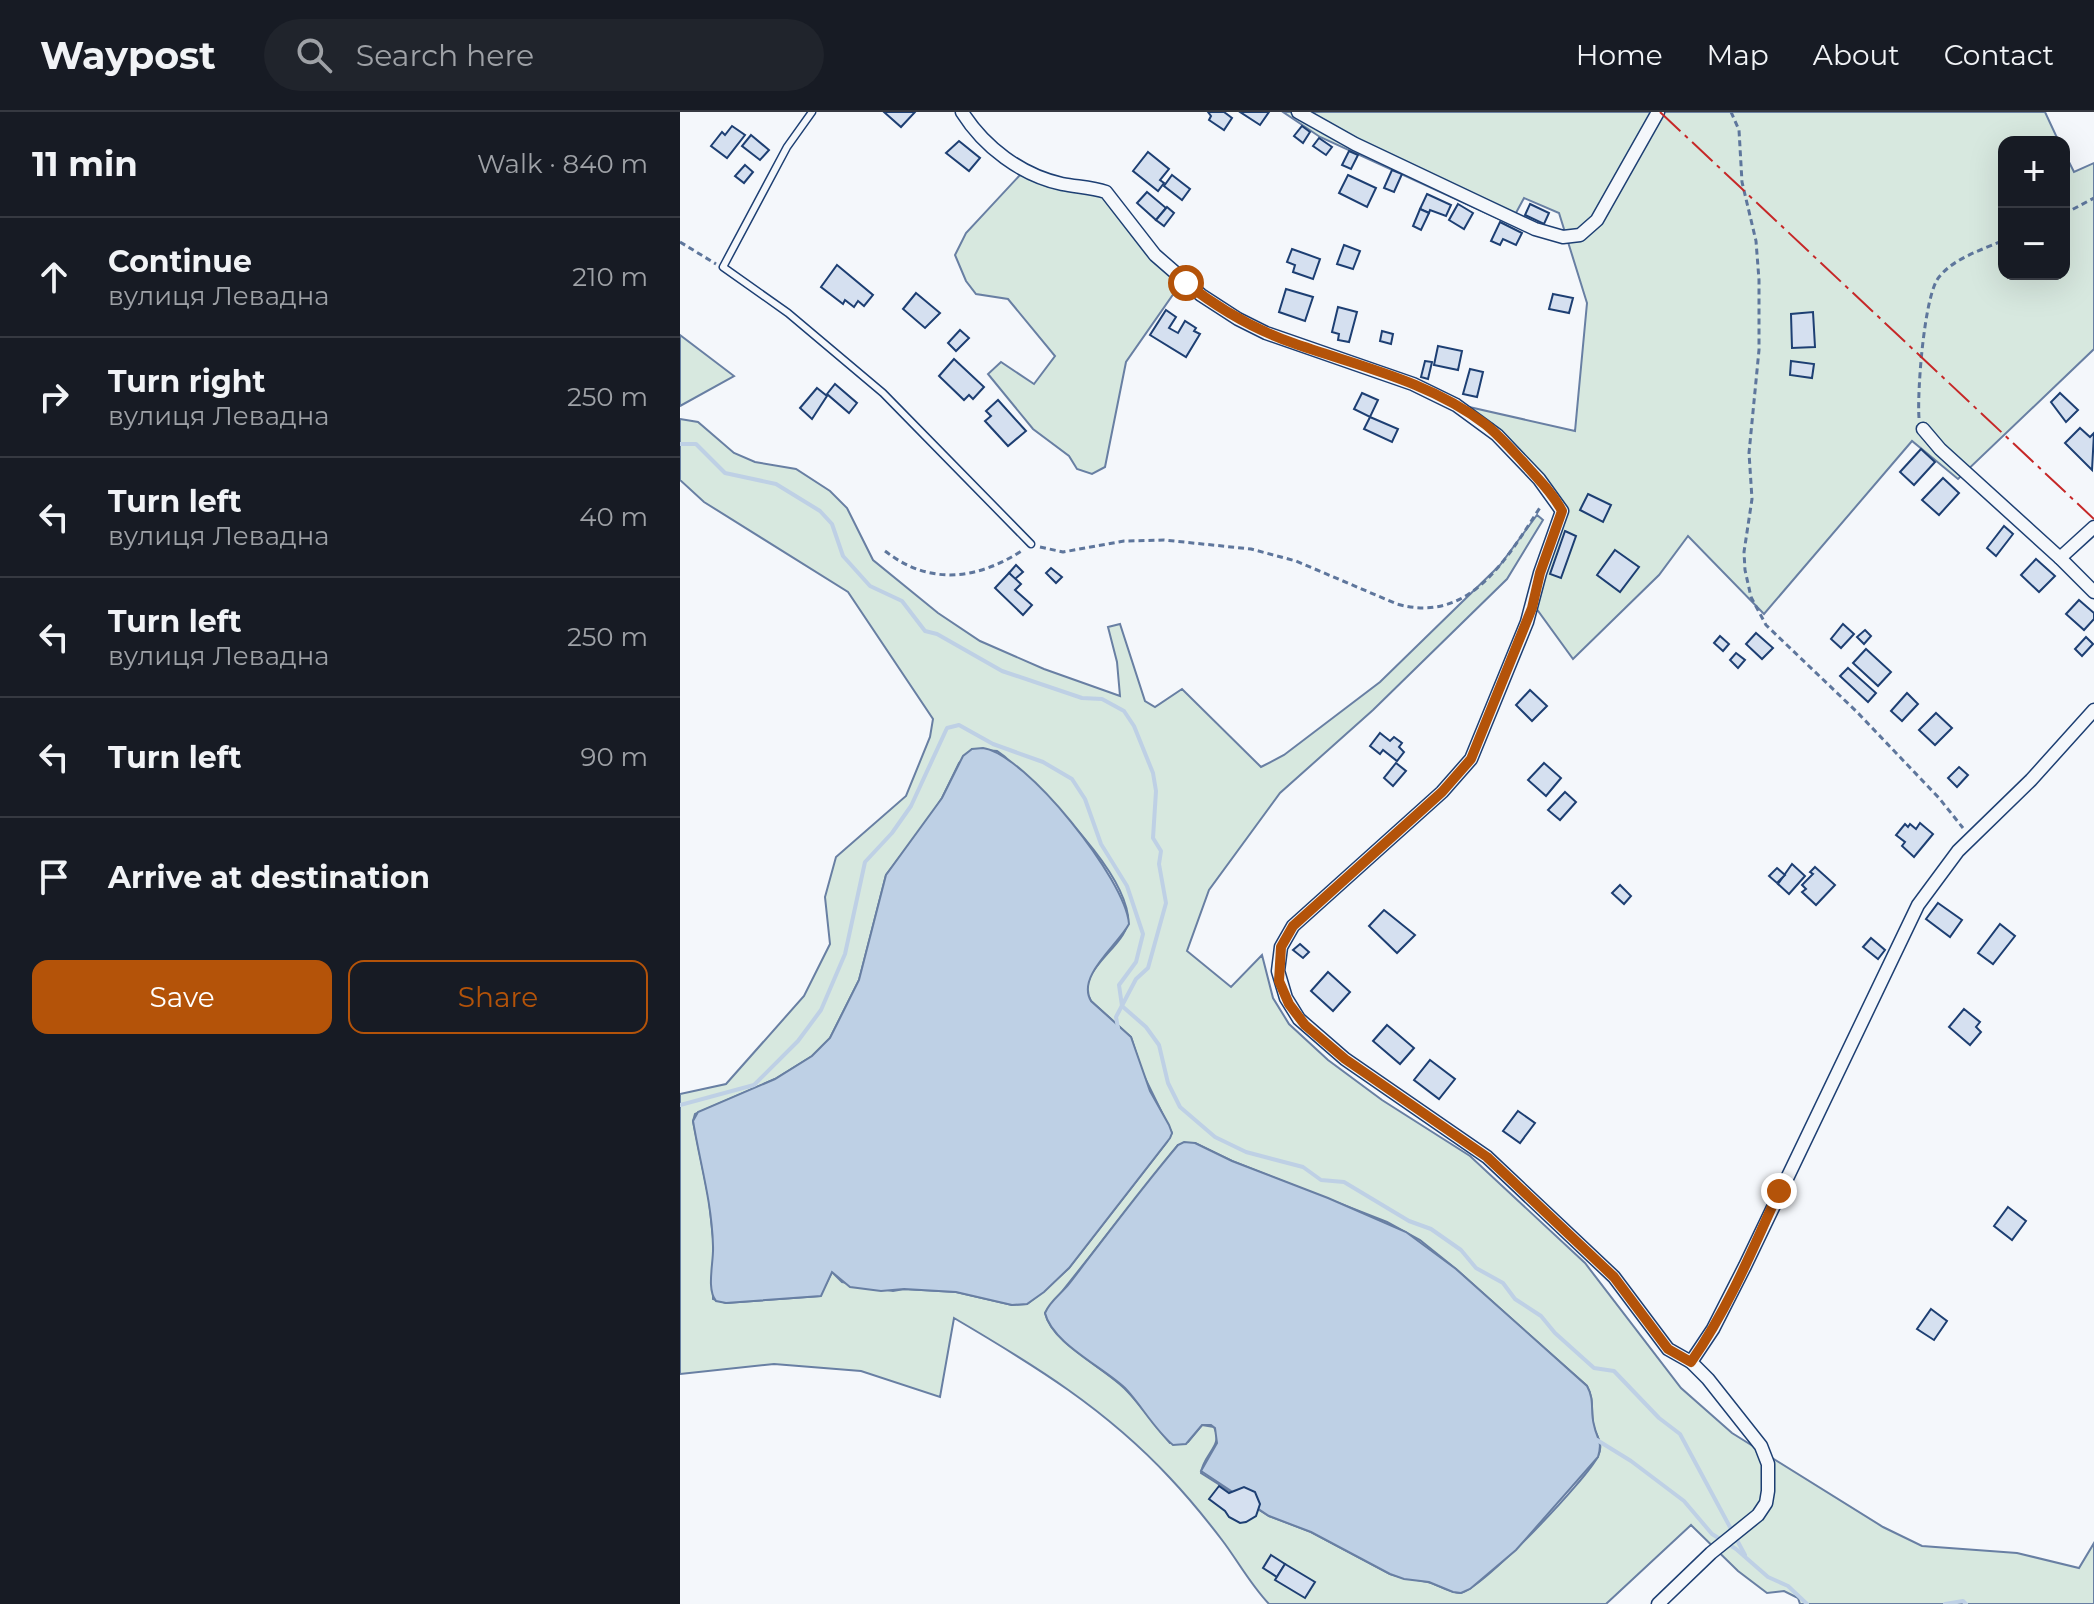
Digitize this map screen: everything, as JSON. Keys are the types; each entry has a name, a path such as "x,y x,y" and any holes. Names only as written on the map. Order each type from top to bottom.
{"street":[{"path":"962,112 993,149 1026,170 1059,183 1106,192 1155,255 1208,300 1238,319 1266,333 1413,384 1489,427 1550,493 1562,515 1540,573 1532,608 1475,752 1442,792 1293,926 1281,947 1279,981 1289,1004 1305,1025 1345,1059 1487,1157 1614,1277 1668,1349 1691,1362 1708,1379 1765,1451 1769,1477 1766,1503 1758,1515 1711,1553 1658,1604"},
{"path":"1298,112 1355,144 1472,200 1535,229 1563,237 1580,235 1597,220 1658,112"},
{"path":"1923,429 1940,449 2094,592"},
{"path":"2060,558 2094,527"},
{"path":"1691,1362 1713,1329 1745,1266 1910,919 1934,881 1971,838 2031,780 2094,710"}],"lane":[{"path":"812,112 787,147 723,267 788,313 883,393 1031,544"}],"path":[{"path":"1731,112 1739,130 1742,182 1756,241 1759,280 1759,350 1749,453 1752,499 1744,552 1751,597 1766,625 1866,721 1939,798 1971,838"},
{"path":"2070,211 2094,198"},
{"path":"680,242 723,267"},
{"path":"1923,429 1918,403 1930,294 1938,278 1953,264 1998,243"},
{"path":"885,551 906,565 928,572 956,575 991,568 1031,544 1063,552 1137,540 1186,541 1251,549 1296,561 1397,604 1433,609 1460,599 1495,571 1550,493"}],"shaded area":[{"path":"1283,112 2045,112 2056,136 1998,136 1998,280 2070,280 2070,164 2074,172 2094,163 2094,349 1958,479 1912,441 1764,614 1688,536 1659,575 1573,659 1536,608 1559,512 1526,462 1493,424 1447,402 1575,431 1587,303 1559,213 1524,198 1510,224 1320,137"},
{"path":"1020,175 1084,187 1110,201 1181,283 1126,362 1105,467 1092,474 1077,469 1069,456 1033,429 988,374 1001,362 1034,384 1055,356 1008,299 976,294 966,281 955,255 966,233"},
{"path":"680,335 734,376 680,406"},
{"path":"680,419 698,422 734,453 755,462 796,469 830,491 847,508 873,560 938,613 980,641 1044,669 1120,696 1117,662 1108,627 1120,624 1145,701 1155,707 1182,689 1261,767 1284,755 1380,682 1500,565 1537,515 1543,520 1507,579 1373,710 1280,793 1209,890 1187,951 1231,987 1262,955 1273,998 1289,1024 1328,1060 1382,1100 1470,1156 1585,1263 1681,1388 1732,1433 1883,1527 1922,1546 2017,1553 2079,1568 2094,1543 2094,1604 1800,1604 1798,1598 1784,1591 1767,1593 1738,1571 1691,1525 1606,1604 1269,1604 1203,1516 1146,1453 1068,1390 954,1318 940,1397 861,1371 774,1364 680,1374 680,1094 726,1084 804,996 830,944 825,897 836,857 906,796 930,737 933,719 848,592 704,502 680,480","holes":["972,749 997,751 1004,756 1077,830 1111,874 1122,896 1128,916 1127,927 1095,968 1087,990 1091,1001 1131,1037 1143,1074 1172,1133 1069,1268 1027,1304 1012,1305 956,1292 893,1291 842,1282 832,1272 820,1296 726,1303 713,1299 713,1239 709,1200 693,1121 695,1114 775,1079 812,1056 830,1038 859,980 886,875 928,820 959,763","1195,1143 1232,1161 1387,1222 1420,1240 1587,1386 1600,1443 1598,1456 1533,1532 1472,1587 1456,1593 1431,1583 1390,1574 1311,1532 1269,1516 1201,1473 1215,1445 1214,1427 1202,1425 1188,1442 1170,1443 1126,1390 1068,1345 1050,1324 1045,1313 1178,1145"]}],"water":[{"path":"983,748 1001,755 1047,795 1093,851 1124,904 1129,924 1100,961 1089,981 1088,991 1091,1001 1131,1037 1150,1091 1169,1125 1170,1138 1069,1268 1027,1304 1012,1305 956,1292 881,1291 850,1287 832,1272 821,1296 726,1303 716,1301 711,1282 713,1246 710,1214 693,1121 698,1112 775,1079 812,1056 830,1038 859,980 886,875 942,798 963,756 972,749"},
{"path":"1184,1142 1195,1143 1406,1232 1456,1269 1587,1386 1600,1443 1598,1457 1516,1550 1470,1589 1453,1592 1429,1582 1390,1574 1311,1532 1269,1516 1201,1471 1217,1443 1215,1428 1202,1425 1186,1444 1173,1445 1125,1388 1068,1344 1050,1324 1045,1313 1050,1305 1164,1162"}],"building":[{"path":"884,112 915,112 901,127"},
{"path":"1208,112 1224,112 1232,118 1224,130 1209,120 1211,116"},
{"path":"1240,112 1269,112 1260,125"},
{"path":"732,126 745,135 727,158 711,146 722,132 725,135"},
{"path":"1302,126 1310,132 1303,143 1294,136"},
{"path":"751,135 769,150 760,160 742,146"},
{"path":"1319,138 1332,147 1326,155 1313,146"},
{"path":"959,141 980,158 969,171 946,153"},
{"path":"1349,151 1358,155 1351,169 1342,165"},
{"path":"1148,152 1169,169 1160,180 1164,183 1158,191 1133,171"},
{"path":"745,165 753,172 744,183 735,176"},
{"path":"1392,170 1402,174 1394,192 1384,188"},
{"path":"1172,175 1190,189 1182,200 1164,186"},
{"path":"1348,175 1376,188 1367,207 1339,193"},
{"path":"1147,192 1166,208 1156,220 1137,203"},
{"path":"1427,194 1451,205 1446,216 1420,209"},
{"path":"1458,204 1473,213 1464,229 1449,220"},
{"path":"1530,204 1549,213 1544,224 1525,215"},
{"path":"1167,207 1174,213 1164,226 1156,220"},
{"path":"1420,209 1429,213 1421,230 1413,226"},
{"path":"1500,222 1522,233 1516,245 1503,239 1500,245 1491,241"},
{"path":"1344,245 1360,251 1353,269 1337,264"},
{"path":"1292,249 1320,259 1313,279 1293,272 1295,265 1287,262"},
{"path":"837,265 873,295 864,306 858,301 854,307 845,300 843,304 821,287"},
{"path":"1286,289 1313,297 1305,321 1279,312"},
{"path":"916,293 940,313 925,328 903,309"},
{"path":"1553,294 1573,298 1569,313 1549,309"},
{"path":"1338,307 1357,312 1349,342 1338,340 1339,334 1332,332"},
{"path":"1166,310 1176,317 1169,328 1178,333 1185,321 1200,334 1186,357 1150,335"},
{"path":"1813,312 1815,347 1792,348 1791,314"},
{"path":"960,330 969,338 956,351 948,343"},
{"path":"1382,331 1393,334 1391,344 1380,341"},
{"path":"1438,346 1462,351 1458,370 1434,365"},
{"path":"954,359 984,387 973,399 969,395 964,400 939,376"},
{"path":"1425,361 1432,362 1428,379 1421,377"},
{"path":"1791,361 1814,364 1812,378 1790,375"},
{"path":"1470,369 1483,372 1477,397 1463,394"},
{"path":"835,384 857,403 849,413 827,394"},
{"path":"817,388 827,396 812,419 800,408"},
{"path":"1362,393 1378,400 1370,417 1354,409"},
{"path":"2060,393 2078,410 2066,422 2051,402"},
{"path":"998,400 1026,431 1008,446 985,421 991,416 986,411"},
{"path":"1370,417 1398,429 1392,442 1364,429"},
{"path":"2080,428 2090,437 2094,433 2092,470 2065,443"},
{"path":"1921,449 1935,462 1914,485 1900,472"},
{"path":"1943,478 1959,493 1939,515 1922,500"},
{"path":"1588,494 1611,505 1603,522 1580,510"},
{"path":"2004,526 2013,534 1996,556 1987,548"},
{"path":"1565,531 1576,536 1561,578 1550,574"},
{"path":"1615,550 1639,567 1620,592 1597,575"},
{"path":"2036,559 2055,576 2039,592 2021,575"},
{"path":"1016,565 1023,572 1015,579 1009,573"},
{"path":"1051,568 1062,577 1056,583 1046,573"},
{"path":"1009,573 1021,584 1015,590 1032,605 1023,615 995,588"},
{"path":"2079,600 2094,613 2094,619 2084,630 2066,614"},
{"path":"1843,624 1854,634 1841,648 1831,639"},
{"path":"1865,630 1871,636 1864,644 1857,637"},
{"path":"1756,633 1773,648 1762,659 1746,644"},
{"path":"1720,636 1729,644 1723,651 1714,643"},
{"path":"2086,637 2093,644 2082,656 2075,649"},
{"path":"1866,649 1891,672 1878,686 1853,663"},
{"path":"1736,653 1745,660 1738,668 1730,660"},
{"path":"1848,668 1876,693 1868,702 1840,676"},
{"path":"1530,690 1547,706 1532,721 1516,705"},
{"path":"1907,693 1918,704 1902,721 1891,711"},
{"path":"1936,713 1952,728 1935,745 1919,730"},
{"path":"1380,733 1390,741 1394,737 1402,743 1399,747 1404,752 1397,761 1383,750 1380,754 1370,746"},
{"path":"1396,763 1406,771 1393,786 1384,778"},
{"path":"1544,763 1561,778 1546,796 1528,780"},
{"path":"1959,767 1968,775 1957,787 1948,778"},
{"path":"1565,792 1576,802 1560,820 1548,810"},
{"path":"1920,823 1933,834 1914,857 1902,846 1905,842 1896,835 1905,824 1916,829"},
{"path":"1792,864 1805,876 1789,894 1778,884"},
{"path":"1815,867 1835,885 1816,905 1802,892 1806,889 1802,885 1813,874 1810,872"},
{"path":"1777,868 1785,875 1777,883 1769,876"},
{"path":"1620,885 1631,896 1624,904 1612,893"},
{"path":"1938,903 1962,920 1950,937 1926,919"},
{"path":"1384,910 1415,935 1397,953 1369,926"},
{"path":"2000,924 2015,936 1993,964 1978,953"},
{"path":"1871,938 1885,950 1878,959 1863,947"},
{"path":"1300,944 1309,952 1303,958 1293,950"},
{"path":"1328,972 1350,992 1333,1011 1311,991"},
{"path":"1964,1009 1980,1022 1976,1027 1981,1032 1970,1045 1949,1027"},
{"path":"1387,1025 1414,1048 1400,1064 1373,1041"},
{"path":"1430,1060 1455,1079 1439,1099 1414,1080"},
{"path":"1518,1111 1535,1123 1520,1143 1503,1131"},
{"path":"2008,1207 2026,1221 2012,1240 1994,1226"},
{"path":"1931,1309 1947,1321 1934,1340 1917,1329"},
{"path":"1219,1486 1229,1493 1244,1487 1255,1492 1260,1504 1256,1516 1240,1523 1229,1517 1209,1499"},
{"path":"1271,1555 1285,1564 1277,1577 1263,1568"},
{"path":"1285,1564 1315,1582 1305,1598 1275,1580"}],"waterway":[{"path":"680,444 696,444 725,473 776,484 820,511 832,524 843,556 870,586 902,601 925,631 937,634 1002,671 1082,698 1102,699 1124,711 1134,726 1153,773 1156,791 1153,838 1161,851 1159,864 1166,903 1148,968 1136,979 1116,1017 1118,1028"},
{"path":"680,1105 754,1085 798,1041 821,1010 845,954 865,862 892,833 911,806 947,728 959,725 993,744 1043,762 1072,779 1085,799 1101,844 1127,886 1143,934 1136,962 1119,985 1122,1006 1146,1027 1159,1045 1168,1083 1180,1107 1215,1137 1246,1152 1303,1167 1321,1180 1344,1182 1409,1221 1431,1229 1461,1250 1476,1268 1503,1283 1515,1299 1541,1316 1594,1368 1614,1371 1659,1418 1680,1434 1745,1555"},
{"path":"1597,1440 1684,1501 1712,1534 1736,1549 1768,1577 1788,1586 1807,1604"},
{"path":"1945,1604 1963,1601 1966,1604"}],"power":[{"path":"1660,112 2094,519"}],"route":[{"path":"1186,283 1253,327 1413,384 1456,405 1508,445 1539,479 1562,511 1540,573 1532,608 1471,759 1442,792 1305,912 1285,937 1278,959 1279,981 1295,1014 1345,1059 1487,1157 1614,1277 1668,1349 1691,1362 1713,1329 1779,1191"}]}
